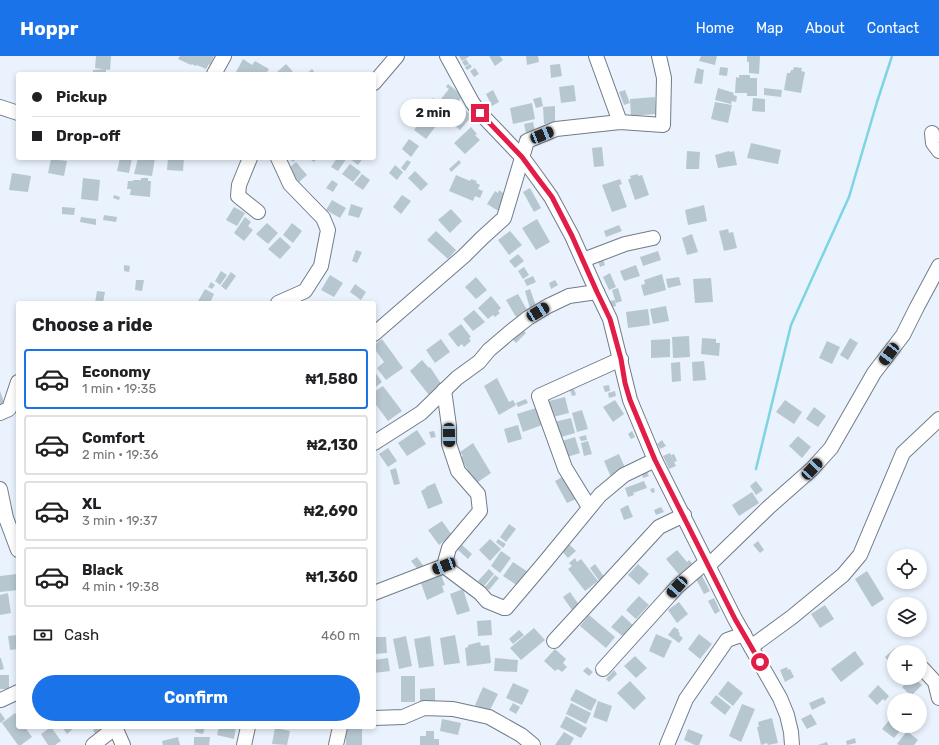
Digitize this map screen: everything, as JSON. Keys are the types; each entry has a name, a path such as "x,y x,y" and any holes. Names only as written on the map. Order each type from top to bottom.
{"street":[{"path":"215,72 224,56"},
{"path":"376,81 397,56"},
{"path":"447,56 472,102 480,113 522,157 552,197 610,319 630,400 655,460 684,515 707,564 780,698 789,726 792,745"},
{"path":"596,56 620,122"},
{"path":"376,332 464,256 504,218 527,141 556,129 620,122 663,125 664,78 659,56"},
{"path":"0,108 16,112"},
{"path":"932,133 932,144 939,151"},
{"path":"249,160 239,185 238,196 258,212"},
{"path":"279,160 290,184 323,218 328,230 321,266 305,291 282,301"},
{"path":"583,260 625,244 654,238"},
{"path":"603,669 677,587 707,564 812,469 831,448 874,374 903,335 939,266"},
{"path":"376,441 421,412 444,390 479,362 489,350 528,318 569,296 597,292"},
{"path":"589,507 565,468 539,396 621,359"},
{"path":"0,413 9,409 16,388"},
{"path":"444,390 449,426 449,444 458,471 478,494 480,511 449,548 444,566"},
{"path":"751,646 792,617 843,575 860,555 903,453 939,420"},
{"path":"444,566 480,593 487,601 506,608 600,495 624,475 655,460"},
{"path":"0,489 10,542"},
{"path":"554,641 659,528 684,515"},
{"path":"376,592 444,566"},
{"path":"667,745 686,699 727,640 744,634"},
{"path":"927,673 935,682 939,698"},
{"path":"1,700 16,693"},
{"path":"376,718 403,717 424,708 453,709 489,717 521,735 533,745"},
{"path":"93,745 113,729"},
{"path":"116,729 123,745"},
{"path":"244,745 248,729"},
{"path":"336,745 340,729"}],"building":[{"path":"96,56 111,56 110,70 95,68"},
{"path":"180,56 214,56 210,65 209,64 206,69 197,65 191,65 178,59"},
{"path":"459,56 470,56 462,61"},
{"path":"489,56 500,56 503,60 495,66"},
{"path":"526,56 538,56 539,62 527,65"},
{"path":"701,56 717,56 715,65 699,61"},
{"path":"747,56 760,56 759,74 749,73 749,62 747,62"},
{"path":"243,59 252,65 255,61 269,69 267,72 236,72"},
{"path":"466,59 469,64 465,66 462,62"},
{"path":"286,64 293,72 277,72"},
{"path":"470,64 472,67 467,70 465,67"},
{"path":"560,64 562,76 551,78 550,65"},
{"path":"720,67 728,68 727,76 719,75"},
{"path":"794,67 802,68 801,71 805,72 801,93 784,90 787,73 790,73"},
{"path":"475,68 479,74 474,77 470,71"},
{"path":"697,68 704,70 702,84 694,83"},
{"path":"106,69 106,72 93,72 93,70"},
{"path":"739,75 750,75 750,78 757,78 757,96 747,96 747,93 735,93 736,77 739,78"},
{"path":"448,84 463,96 444,118 427,104 433,98 442,106 445,103 441,99 449,89 446,87"},
{"path":"574,85 576,101 561,103 559,87"},
{"path":"718,88 734,93 733,95 737,96 736,102 732,101 731,104 715,100"},
{"path":"764,88 782,90 781,97 764,95"},
{"path":"493,90 499,102 492,106 486,94"},
{"path":"625,90 630,103 624,105 619,92"},
{"path":"541,97 543,106 536,108 533,99"},
{"path":"655,97 656,114 631,116 630,99"},
{"path":"753,98 765,99 765,112 752,111"},
{"path":"715,102 732,105 728,123 711,119"},
{"path":"532,103 535,119 513,124 510,108"},
{"path":"460,105 472,116 460,130 447,119"},
{"path":"555,106 555,123 544,124 543,107"},
{"path":"428,113 439,122 426,139 414,130"},
{"path":"533,122 535,131 526,133 524,124"},
{"path":"471,127 477,134 475,135 480,140 465,154 454,143"},
{"path":"409,139 419,146 411,157 402,149"},
{"path":"751,143 781,150 778,164 747,158"},
{"path":"602,147 604,166 594,167 592,148"},
{"path":"687,151 700,152 699,169 686,169"},
{"path":"734,151 737,165 718,168 715,155"},
{"path":"51,160 67,161 64,176 48,173"},
{"path":"120,160 132,160 129,173 117,171"},
{"path":"138,160 155,160 152,176 134,174"},
{"path":"168,160 184,160 183,171 167,170"},
{"path":"336,160 346,160 338,171 331,167"},
{"path":"352,160 362,160 358,165"},
{"path":"407,160 411,162 405,171 401,168"},
{"path":"459,160 461,163 451,172 449,169"},
{"path":"296,162 307,175 299,182 288,169"},
{"path":"350,164 361,172 353,182 342,174"},
{"path":"395,165 403,172 397,180 389,173"},
{"path":"415,171 428,184 421,191 408,178"},
{"path":"12,173 31,176 28,192 9,190"},
{"path":"362,174 370,180 363,190 354,184"},
{"path":"638,174 638,176 642,175 649,195 635,200 628,179 631,179 630,176"},
{"path":"456,175 470,181 471,179 477,181 476,183 480,185 478,189 483,191 480,198 475,196 473,201 449,191"},
{"path":"83,178 100,180 98,201 81,199"},
{"path":"141,178 148,178 148,181 151,181 150,197 130,195 131,189 127,189 128,181 141,180"},
{"path":"620,179 622,184 619,185 627,207 612,212 602,185"},
{"path":"332,180 338,184 333,192 326,188"},
{"path":"530,188 541,208 534,212 523,192"},
{"path":"499,190 506,195 500,212 487,204 495,191 498,193"},
{"path":"114,195 120,197 119,200 113,198"},
{"path":"402,195 411,201 401,214 393,207"},
{"path":"332,200 346,208 340,218 326,210"},
{"path":"351,204 363,208 359,218 348,215"},
{"path":"704,205 707,221 688,225 685,210"},
{"path":"62,207 75,208 74,215 62,214"},
{"path":"234,207 245,213 237,226 226,220"},
{"path":"451,209 462,221 450,233 438,220"},
{"path":"104,215 117,217 116,222 103,220"},
{"path":"81,217 96,219 96,225 80,222"},
{"path":"245,217 251,222 248,226 253,230 244,241 234,233"},
{"path":"537,219 550,242 536,250 522,228"},
{"path":"267,223 278,233 268,244 256,234"},
{"path":"292,223 302,231 293,243 283,235"},
{"path":"619,225 622,231 606,237 604,231"},
{"path":"728,229 729,233 733,232 737,248 724,251 719,231"},
{"path":"436,231 456,250 448,259 427,240"},
{"path":"510,231 522,245 509,255 498,240"},
{"path":"692,234 698,252 687,255 682,238"},
{"path":"280,237 291,247 280,259 268,249"},
{"path":"356,250 362,252 357,263 352,261"},
{"path":"658,251 661,260 643,266 640,257"},
{"path":"518,254 524,261 515,268 509,261"},
{"path":"603,259 605,265 600,267 598,260"},
{"path":"124,265 130,266 129,272 124,271"},
{"path":"636,265 640,276 624,281 620,271"},
{"path":"524,267 529,275 523,279 518,271"},
{"path":"221,271 227,275 220,285 215,281"},
{"path":"231,272 236,276 226,290 221,286"},
{"path":"610,273 616,287 609,290 603,277"},
{"path":"662,274 666,290 644,296 641,285 645,284 644,280"},
{"path":"330,275 343,283 334,297 321,290"},
{"path":"533,276 536,282 527,286 524,280"},
{"path":"476,277 487,290 476,299 465,287"},
{"path":"679,277 681,285 668,288 666,279"},
{"path":"711,278 713,302 695,303 693,279"},
{"path":"136,280 144,280 142,291 135,290"},
{"path":"555,280 558,285 551,289 549,283"},
{"path":"211,282 215,285 212,289 208,287"},
{"path":"355,284 366,292 361,300 350,292"},
{"path":"618,288 622,301 616,303 612,290"},
{"path":"205,289 214,294 211,301 198,301"},
{"path":"530,289 536,306 530,308 525,291"},
{"path":"97,291 105,292 103,301 95,301"},
{"path":"518,294 527,310 516,317 506,300"},
{"path":"491,296 501,308 498,311 500,313 495,317 493,315 488,319 478,308"},
{"path":"615,300 616,306 611,307 610,301"},
{"path":"666,306 669,321 653,324 650,309"},
{"path":"648,309 650,325 628,328 626,312"},
{"path":"474,310 485,322 473,331 463,319"},
{"path":"461,324 471,337 469,338 471,341 464,347 462,344 458,347 448,334"},
{"path":"521,328 526,333 516,343 511,338"},
{"path":"689,336 690,357 673,358 672,337"},
{"path":"702,338 716,339 716,343 720,343 719,356 701,354"},
{"path":"850,338 858,343 848,360 840,355"},
{"path":"382,339 403,368 386,380 377,368 384,362 376,351 376,344"},
{"path":"441,339 450,352 435,363 426,350"},
{"path":"670,339 670,357 651,358 651,340"},
{"path":"827,341 840,347 832,364 819,358"},
{"path":"422,360 429,368 430,367 442,385 429,395 410,371"},
{"path":"704,361 706,380 693,381 692,362"},
{"path":"680,362 681,381 672,382 671,363"},
{"path":"376,374 382,382 376,386"},
{"path":"497,378 509,402 513,400 516,405 499,415 484,386"},
{"path":"609,385 610,391 605,392 603,386"},
{"path":"383,386 402,411 388,421 376,405 376,391"},
{"path":"574,389 576,395 572,396 570,390"},
{"path":"0,391 5,405 0,407"},
{"path":"615,391 616,396 609,398 608,393"},
{"path":"565,397 569,413 553,417 549,401"},
{"path":"526,399 528,403 518,407 516,403"},
{"path":"615,400 624,414 613,422 603,407"},
{"path":"785,400 802,412 794,424 776,412"},
{"path":"814,407 826,416 818,427 806,419"},
{"path":"536,408 542,425 523,432 517,414"},
{"path":"582,410 588,429 577,432 572,413"},
{"path":"571,418 575,433 558,438 554,422"},
{"path":"518,425 522,439 508,443 504,429"},
{"path":"417,430 426,444 407,456 398,443"},
{"path":"434,431 436,437 431,438 429,432"},
{"path":"632,431 635,437 631,439 628,434"},
{"path":"586,435 587,440 581,441 579,437"},
{"path":"798,436 811,447 802,458 789,446"},
{"path":"575,437 580,453 564,458 559,442"},
{"path":"662,440 666,446 660,449 657,444"},
{"path":"588,441 592,454 584,456 581,443"},
{"path":"473,443 491,473 475,484 466,471 468,470 460,458 463,456 460,452"},
{"path":"388,448 397,461 388,467 379,454"},
{"path":"670,453 676,466 669,469 663,456"},
{"path":"619,454 626,470 611,477 604,461"},
{"path":"674,454 677,461 674,462 671,455"},
{"path":"396,468 400,484 394,485 390,470"},
{"path":"647,472 649,476 643,478 642,474"},
{"path":"564,476 576,499 567,503 555,481"},
{"path":"644,481 647,488 633,493 634,495 628,497 625,488"},
{"path":"756,481 763,490 756,495 750,486"},
{"path":"435,483 443,503 428,509 421,491"},
{"path":"654,488 655,492 652,493 650,489"},
{"path":"752,492 759,503 739,516 732,505"},
{"path":"628,505 633,517 624,520 620,509"},
{"path":"661,507 664,512 656,515 654,510"},
{"path":"442,521 452,535 439,545 428,530"},
{"path":"509,524 516,529 506,542 500,537"},
{"path":"490,539 501,549 490,561 479,550"},
{"path":"498,539 506,544 503,548 496,542"},
{"path":"758,541 764,550 760,553 753,545"},
{"path":"568,543 576,551 568,558 561,550"},
{"path":"462,545 472,554 468,559 458,550"},
{"path":"677,550 687,562 689,560 693,564 690,566 692,568 681,577 666,559"},
{"path":"501,551 511,558 500,573 491,566"},
{"path":"417,557 425,568 420,572 411,561"},
{"path":"575,558 577,562 581,559 598,581 585,591 568,569 572,566 569,563"},
{"path":"513,562 528,572 518,586 503,576"},
{"path":"595,564 605,578 600,582 590,568"},
{"path":"638,564 649,574 639,585 628,575"},
{"path":"489,569 494,574 484,586 478,581"},
{"path":"867,571 884,599 872,607 855,579"},
{"path":"16,574 16,590 0,592 0,576"},
{"path":"441,575 445,585 442,586 444,592 427,600 421,583"},
{"path":"495,575 499,578 489,590 485,587"},
{"path":"702,576 710,591 704,594 696,579"},
{"path":"463,589 470,611 457,615 450,594"},
{"path":"570,592 579,605 572,610 563,597"},
{"path":"8,593 11,613 0,615 0,595"},
{"path":"639,596 649,605 636,619 626,610"},
{"path":"714,598 720,611 715,614 708,601"},
{"path":"679,602 688,614 677,623 668,610"},
{"path":"825,605 834,619 820,628 811,614"},
{"path":"589,615 615,637 606,648 580,626"},
{"path":"622,615 635,627 625,638 611,627"},
{"path":"491,620 492,635 478,636 477,621"},
{"path":"674,627 679,630 679,635 683,638 679,643 668,635"},
{"path":"534,628 545,640 521,660 510,648"},
{"path":"519,630 524,635 513,644 509,639"},
{"path":"656,634 672,641 664,658 649,651"},
{"path":"699,634 712,644 700,659 688,649"},
{"path":"16,635 16,649 10,650 8,636"},
{"path":"455,635 460,663 444,665 440,638"},
{"path":"406,636 412,666 399,669 393,639"},
{"path":"430,636 434,666 419,668 414,639"},
{"path":"376,637 386,637 387,653 376,654"},
{"path":"480,642 481,646 489,645 491,663 467,666 465,648 468,647 468,645"},
{"path":"555,649 566,659 563,663 567,667 562,672 558,669 555,671 544,661"},
{"path":"855,651 864,664 841,682 831,669"},
{"path":"635,656 647,668 636,678 624,666"},
{"path":"0,658 4,669 0,670"},
{"path":"388,658 390,671 376,673 376,660"},
{"path":"495,658 518,660 517,672 494,671"},
{"path":"587,667 593,672 589,676 583,671"},
{"path":"787,667 788,670 790,669 794,677 785,682 780,670"},
{"path":"614,670 617,674 609,682 606,679"},
{"path":"0,675 9,675 9,689 0,689"},
{"path":"401,676 415,676 415,702 401,702"},
{"path":"630,681 646,698 634,710 617,693"},
{"path":"728,681 743,693 733,706 718,694"},
{"path":"513,683 529,690 522,705 506,698"},
{"path":"878,685 887,694 887,698 885,701 883,699 877,705 868,696"},
{"path":"904,685 922,685 914,693 908,693 902,687"},
{"path":"483,687 498,694 489,712 475,705"},
{"path":"435,688 435,702 420,703 420,689"},
{"path":"576,689 597,700 591,711 570,700"},
{"path":"716,695 731,707 725,715 710,703"},
{"path":"823,697 826,703 812,710 809,703"},
{"path":"598,701 612,706 607,722 593,717"},
{"path":"513,703 520,707 516,714 509,710"},
{"path":"571,703 591,713 586,724 566,714"},
{"path":"742,704 755,709 741,742 729,736"},
{"path":"0,712 5,719 1,723 0,722"},
{"path":"15,713 16,729 26,729 32,737 21,745 18,745 2,723"},
{"path":"811,714 817,724 807,729 801,719"},
{"path":"566,716 587,728 581,738 560,727"},
{"path":"772,718 778,743 768,745 767,743 761,745 757,727 759,727 758,722"},
{"path":"442,719 461,723 458,735 440,731"},
{"path":"887,723 887,733 882,729"},
{"path":"48,729 52,729 61,741 55,745 48,745 41,734"},
{"path":"63,729 73,729 67,734"},
{"path":"94,729 106,729 96,735 93,730"},
{"path":"196,729 204,729 203,734 195,732"},
{"path":"218,729 236,729 234,739 217,735"},
{"path":"275,729 290,731 287,745 272,744"},
{"path":"346,729 362,729 362,745 346,745"},
{"path":"688,729 703,735 699,745 695,745 684,740"},
{"path":"426,731 434,731 434,739 439,739 439,745 420,745 420,736 426,736"},
{"path":"564,732 574,738 570,745 555,745"},
{"path":"887,733 898,733 894,738"},
{"path":"905,733 909,733 918,740 914,745 897,744"},
{"path":"178,737 180,745 163,745 162,741"},
{"path":"194,737 210,737 209,745 194,745"},
{"path":"855,738 856,743 847,745 846,741"},
{"path":"827,742 828,745 818,745"}],"waterway":[{"path":"756,469 791,325 849,197 892,56"}],"route":[{"path":"480,113 522,157 552,197 572,236 610,319 630,400 655,460 735,619 760,662"}]}
